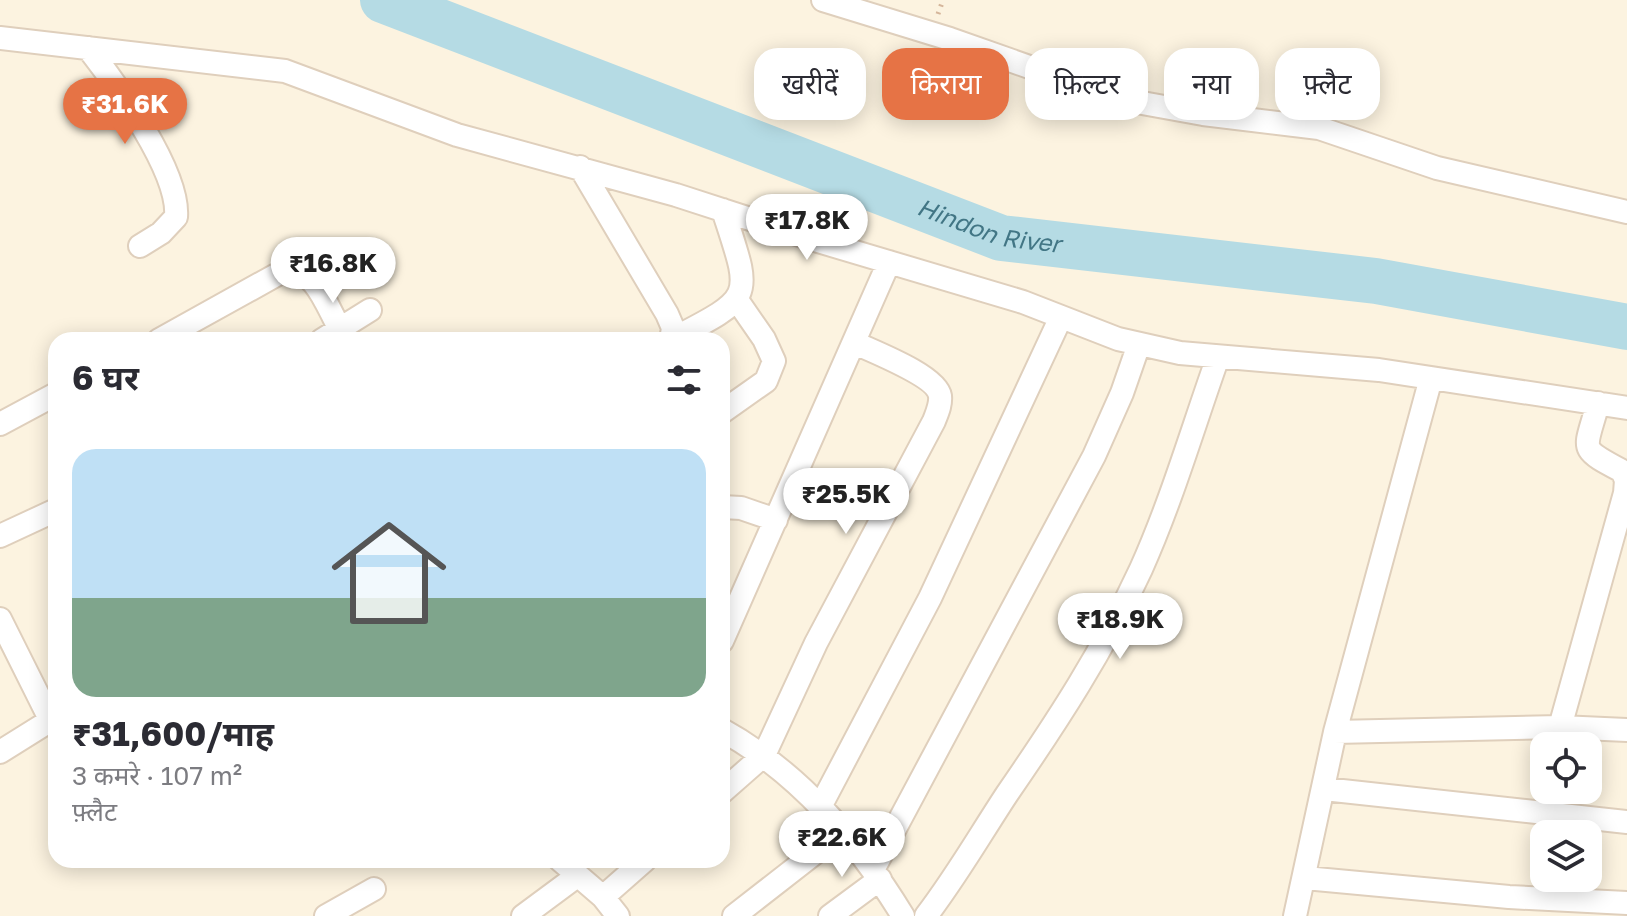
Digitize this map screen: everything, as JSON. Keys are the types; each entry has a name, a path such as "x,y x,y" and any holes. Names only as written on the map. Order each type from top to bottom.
{"street":[{"path":"823,0 950,39 1120,99 1203,114 1319,128 1447,171 1627,212"},
{"path":"0,38 285,71 457,135 580,167 723,210 1023,302 1118,339 1139,344 1180,353 1379,370 1627,408"},
{"path":"88,48 126,100 163,167 174,195 176,217 161,233 140,246"},
{"path":"580,167 667,314 672,332"},
{"path":"686,332 713,318 737,300 743,287 743,273 723,210"},
{"path":"730,623 889,262"},
{"path":"173,332 287,269 298,269 312,279 327,332"},
{"path":"730,406 766,381 774,361 764,339 737,300"},
{"path":"336,332 370,310"},
{"path":"821,805 930,598 1061,317"},
{"path":"730,785 764,755 816,643 934,421 939,406 940,394 935,385 855,343"},
{"path":"830,916 877,874 1094,456 1122,393 1139,344"},
{"path":"926,916 958,874 1053,730 1105,642 1164,512 1218,357"},
{"path":"1295,916 1335,732 1431,378"},
{"path":"0,424 48,398"},
{"path":"1560,727 1625,493 1626,480 1622,471 1599,460 1587,446 1598,403"},
{"path":"730,507 776,520"},
{"path":"0,536 48,516"},
{"path":"0,619 48,710"},
{"path":"0,752 48,722"},
{"path":"1335,732 1560,727 1627,730"},
{"path":"730,735 764,755 821,805 877,874 903,916"},
{"path":"1324,789 1627,822"},
{"path":"734,916 843,831"},
{"path":"568,868 603,897 618,916"},
{"path":"603,897 636,868"},
{"path":"523,916 577,876"},
{"path":"1305,878 1509,897 1627,903"},
{"path":"326,916 374,889"}],"waterway":[{"name":"Hindon River","path":"383,0 1001,238 1376,281 1627,327"}]}
